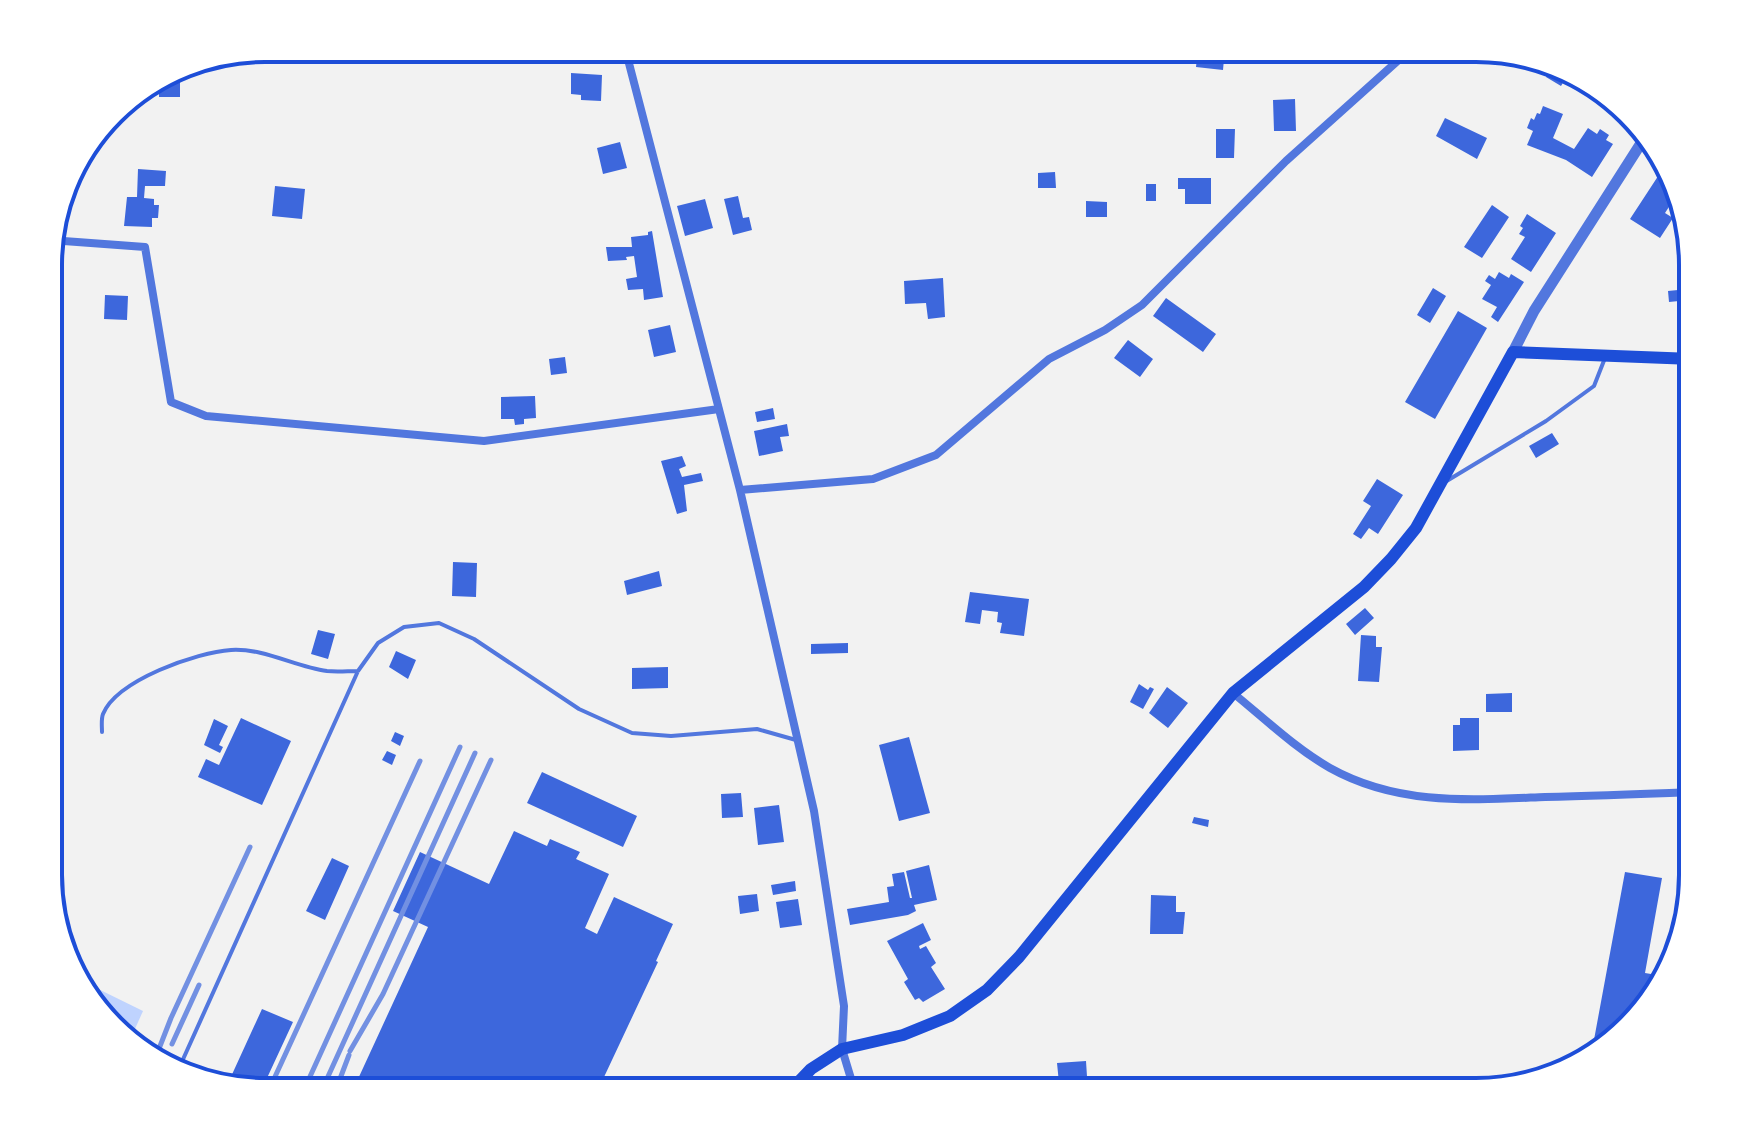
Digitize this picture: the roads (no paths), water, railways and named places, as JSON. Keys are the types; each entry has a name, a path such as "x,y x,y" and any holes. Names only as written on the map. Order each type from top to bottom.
{"main road":[{"path":"802,1078 842,1049 903,1035 950,1016 987,990 1019,957 1233,693 1364,587 1416,528 1513,352 1679,359"}],"street":[{"path":"629,62 740,490 814,811 844,1006 842,1049 851,1078"},
{"path":"740,490 873,479 936,455 1049,359 1105,330 1142,305 1286,161 1396,62"},
{"path":"1513,352 1534,311 1640,145"},
{"path":"64,241 145,247 171,402 206,416 484,441 719,409"},
{"path":"1233,693 1298,747 1332,769 1376,787 1420,799 1679,793"}],"lane":[{"path":"1440,485 1546,421 1594,386 1606,357"},
{"path":"182,1061 358,671 378,643 404,627 439,623 474,639 579,709 632,733 671,736 757,729 798,740"},
{"path":"102,732 102,715 115,700 141,678 188,659 233,650 280,657 326,671 358,671"}],"water":[{"path":"97,988 143,1011 134,1030 112,1009"}],"railway":[{"path":"309,1078 460,747"},
{"path":"327,1078 475,753"},
{"path":"350,1051 383,994 491,760"},
{"path":"274,1078 420,761"},
{"path":"159,1048 250,847"},
{"path":"172,1044 199,985"},
{"path":"340,1078 349,1055"}]}
